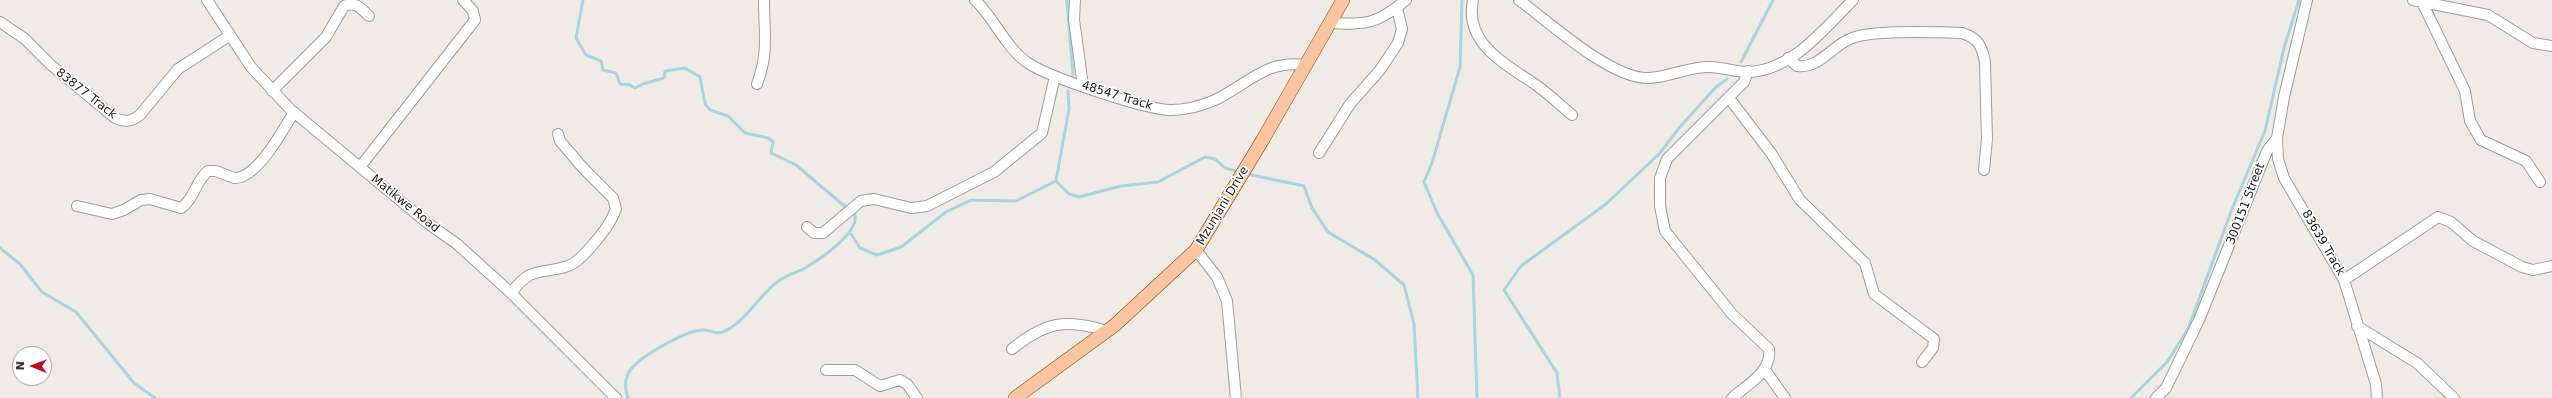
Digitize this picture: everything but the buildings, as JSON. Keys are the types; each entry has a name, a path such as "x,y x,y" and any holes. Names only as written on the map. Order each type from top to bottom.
{"main road":[{"name":"Mzunjani Drive","path":"1016,398 1107,331 1196,250 1262,141 1343,0"}],"street":[{"name":"Matikwe Road","path":"207,0 229,36 251,67 272,91 294,112 360,167 457,244 511,293 616,398"},
{"path":"360,167 475,20 473,10 463,0"},
{"path":"757,84 765,64 766,49 764,0"},
{"name":"48547 Track","path":"976,0 1011,47 1027,62 1055,76 1152,108 1186,109 1216,99 1276,65 1290,63 1306,65"},
{"path":"1075,0 1074,20 1083,86"},
{"path":"1330,23 1368,24 1397,8 1406,0"},
{"path":"1473,0 1472,22 1475,32 1484,45 1508,67 1540,88 1572,115"},
{"path":"1519,0 1601,62 1627,75 1649,78 1708,67 1748,71 1771,67 1788,58 1812,40 1853,0"},
{"name":"300151 Street","path":"2156,398 2166,388 2200,320 2267,151 2277,138 2284,97 2307,0"},
{"path":"2418,1 2488,15 2533,43 2552,46"},
{"path":"2418,1 2465,91 2470,121 2481,140 2526,161 2540,182"},
{"path":"272,91 326,38 344,6 353,4 358,6 368,16"},
{"path":"1319,153 1350,104 1380,70 1398,43 1402,29 1397,8"},
{"name":"83877 Track","path":"0,22 25,39 51,66 115,118 124,121 133,120 140,115 178,69 229,36"},
{"path":"1788,58 1797,66 1804,67 1812,65 1849,39 1867,35 1957,32 1976,39 1983,51 1986,62 1987,139 1984,170"},
{"path":"1732,398 1766,370 1769,361 1768,349 1744,327 1720,300 1666,231 1661,217 1660,178 1663,166 1674,151 1744,82 1748,71"},
{"path":"807,227 814,233 823,233 856,204 869,199 902,208 927,206 994,172 1042,132 1055,76"},
{"path":"1729,98 1771,153 1800,200 1865,263 1870,287 1874,294 1934,339 1933,348 1922,362"},
{"path":"77,206 112,214 124,210 141,200 150,199 181,208 187,202 199,180 208,171 216,171 234,178 246,175 263,159 294,112"},
{"path":"511,293 525,276 542,270 568,266 578,261 613,216 616,209 613,198 560,142 558,134"},
{"name":"83639 Track","path":"2277,138 2277,150 2284,178 2344,280 2372,372 2377,398"},
{"path":"2344,280 2438,217 2450,222 2473,241 2522,267 2533,270 2552,266"},
{"path":"1196,250 1217,277 1227,301 1236,398"},
{"path":"1012,348 1033,332 1056,324 1087,325 1107,331"},
{"path":"2357,326 2417,363 2454,398"},
{"path":"826,370 855,370 880,386 900,380 907,384 917,398"},
{"path":"1766,370 1785,398"}],"waterway":[{"path":"583,0 576,38 586,55 601,61 603,70 616,73 620,84 630,85 635,88 664,78 665,71 685,68 700,77 705,104 710,110 728,116 745,133 768,138 773,142 771,153 796,165 855,215 855,222 851,230 837,245 812,264 776,283 763,295 746,315 732,327 718,333 708,330 694,331 662,346 642,359 627,375 626,391 628,398"},
{"path":"1067,0 1073,75"},
{"path":"1462,0 1460,67 1432,163 1424,182 1437,213 1473,275 1477,398"},
{"path":"1741,62 1773,0"},
{"path":"2131,398 2167,362 2188,329 2232,209 2265,131 2284,48 2299,0"},
{"path":"1560,398 1557,373 1504,290 1521,266 1606,204 1660,153 1679,128 1716,87 1727,79"},
{"path":"1056,181 1069,109 1068,91"},
{"path":"851,234 860,248 877,255 901,247 946,212 971,200 1016,201 1056,181 1069,194 1079,197 1121,186 1158,182 1205,157 1215,159 1225,168 1239,172"},
{"path":"1247,174 1304,186 1312,208 1328,232 1375,260 1404,285 1414,324 1418,398"},
{"path":"0,248 20,264 42,292 76,312 134,383 155,398"}]}
